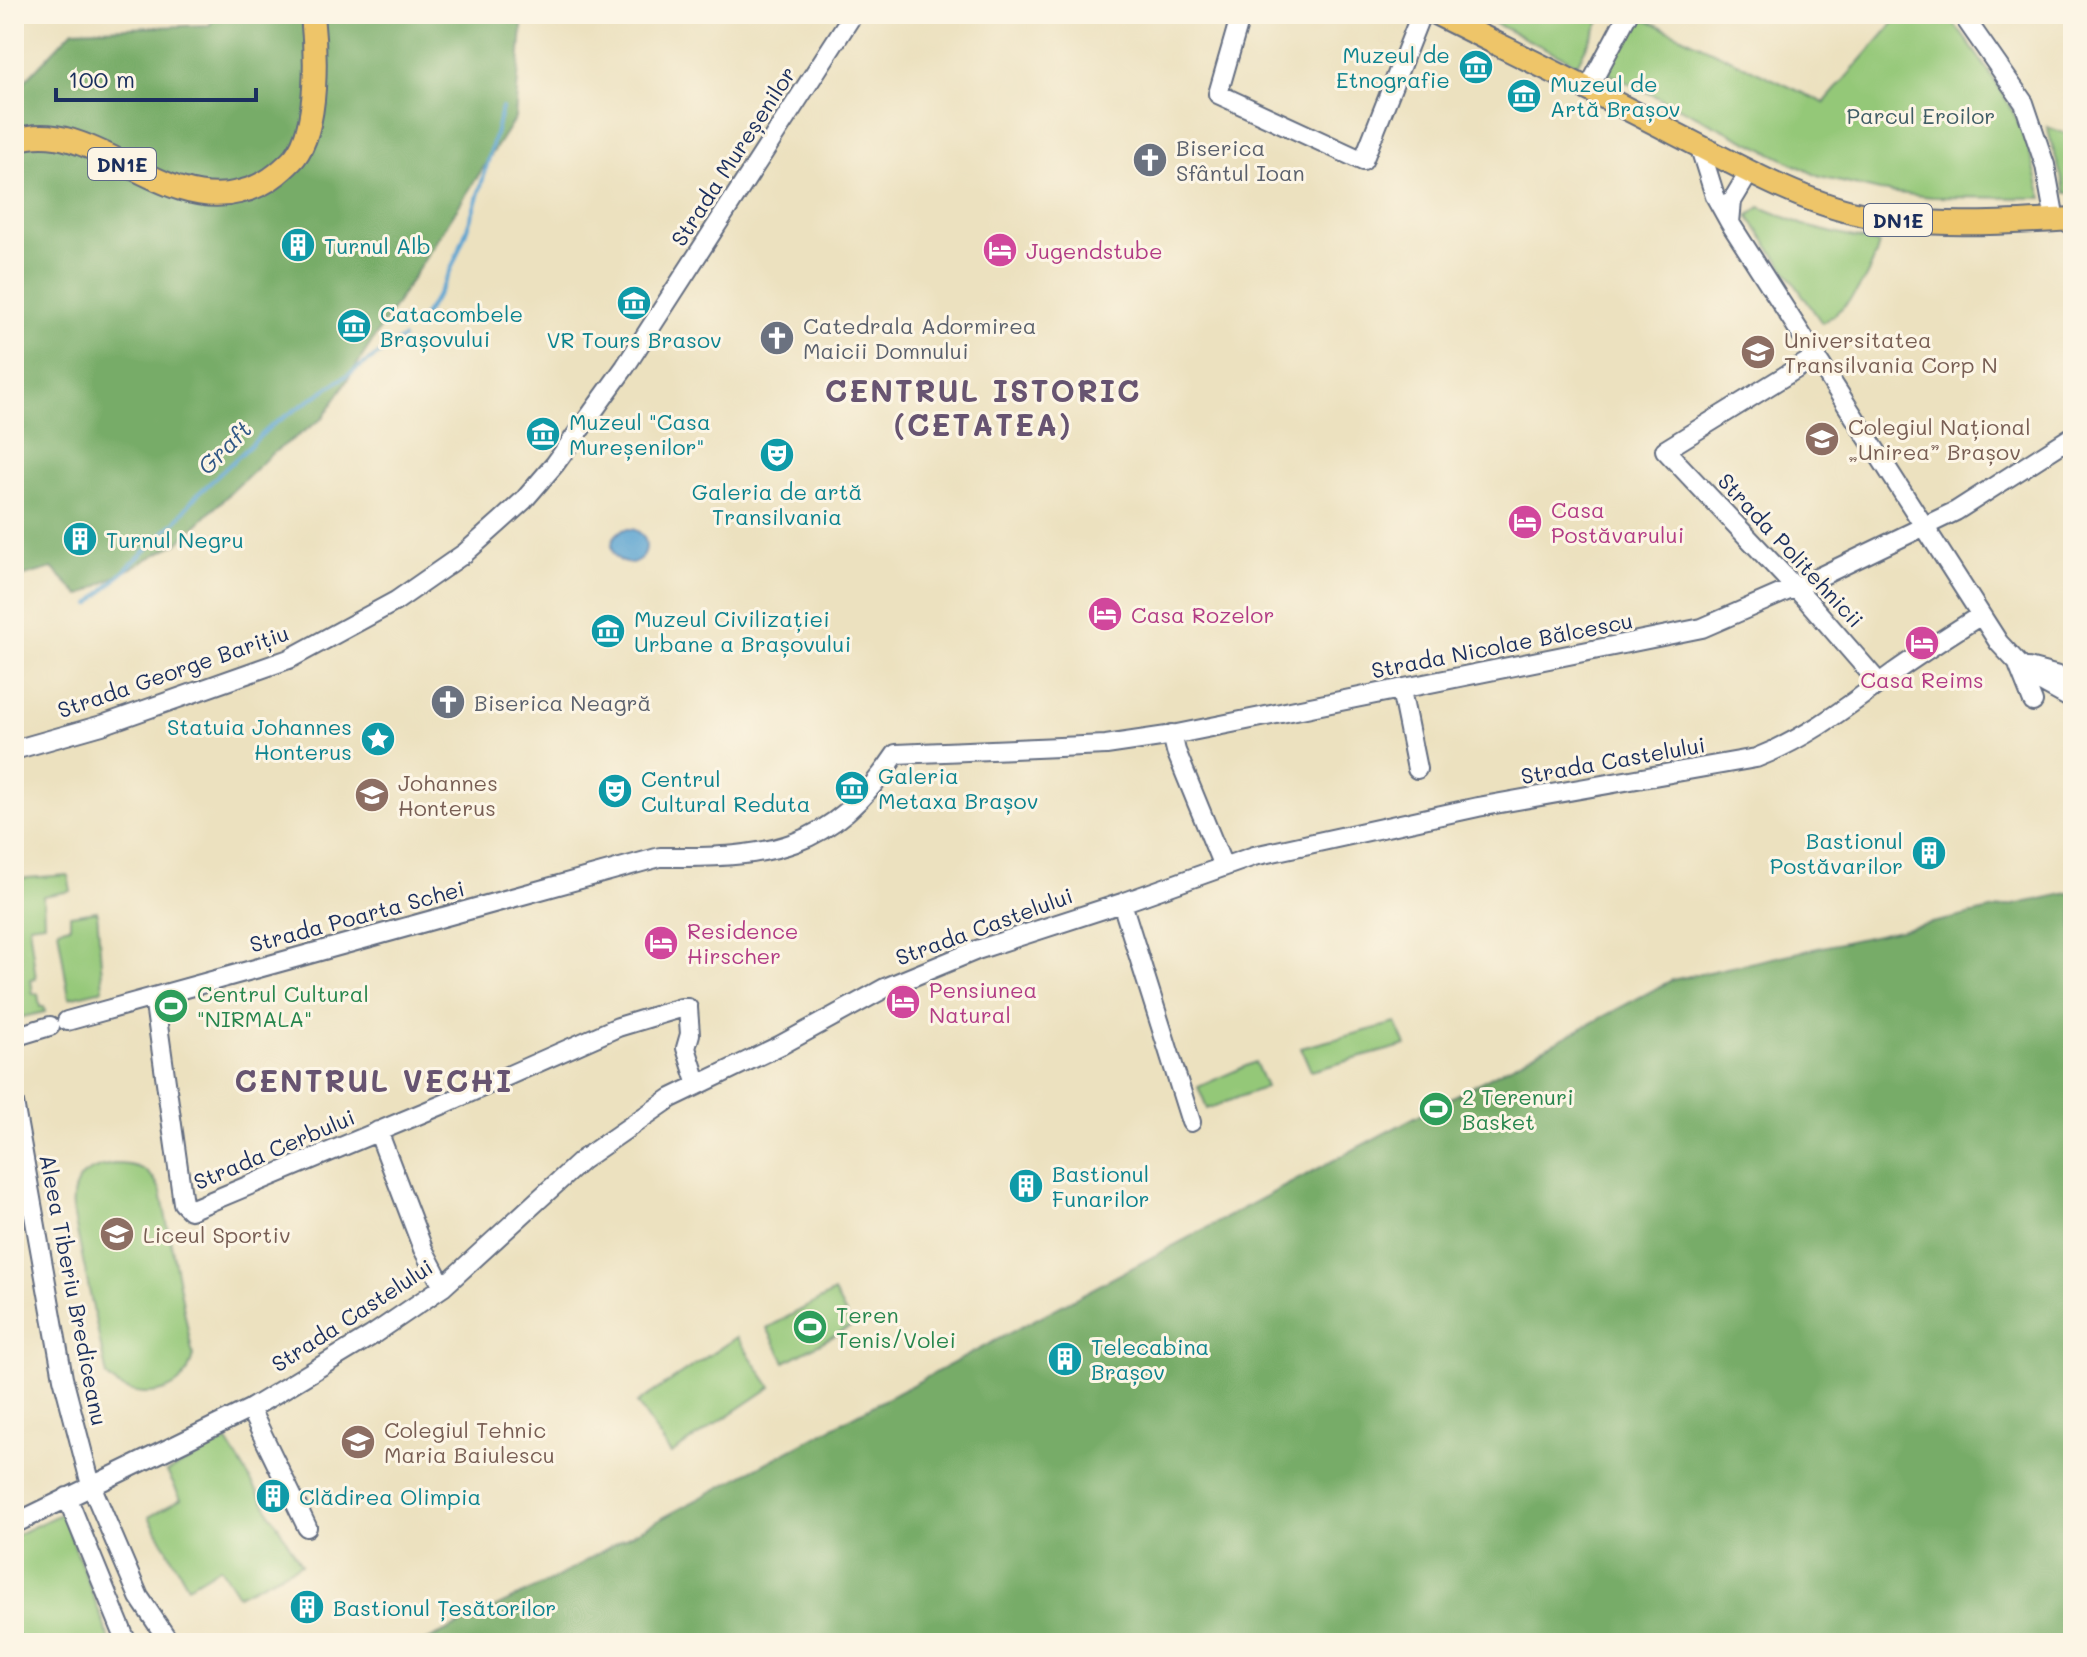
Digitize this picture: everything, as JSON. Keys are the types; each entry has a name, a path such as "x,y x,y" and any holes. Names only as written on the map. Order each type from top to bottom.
{"main road":[{"name":"DN1E","path":"14,141 35,136 70,141 195,194 213,196 250,190 269,180 296,156 304,139 312,99 312,14"},
{"name":"DN1E","path":"1437,14 1809,198 1858,214 1904,221 2064,220"}],"street":[{"name":"Strada Mureșenilor","path":"502,520 555,464 654,325 853,14"},
{"path":"1241,14 1218,94 1363,161 1421,14"},
{"path":"1588,89 1628,14"},
{"path":"1962,14 2024,103 2064,220"},
{"path":"1699,145 1715,196 1730,223 2007,654 2038,682 2073,700"},
{"path":"1730,223 1732,201 1750,171"},
{"name":"Strada Politehnicii","path":"1817,356 1665,450 1795,587 1879,683"},
{"name":"Strada Nicolae Bălcescu","path":"896,754 1106,745 1401,690 1702,628 1956,511 2073,436"},
{"name":"Strada George Barițiu","path":"14,750 102,725 289,659 396,601 465,553 502,520"},
{"name":"Strada Castelului","path":"14,1524 250,1409 371,1336 443,1287 582,1160 671,1098 781,1045 868,996 1005,940 1285,848 1478,807 1756,758 1818,728 1981,615"},
{"path":"2018,665 2070,678"},
{"path":"2018,665 2033,702"},
{"path":"1401,690 1417,769"},
{"path":"1172,734 1223,866"},
{"name":"Strada Poarta Schei","path":"14,1037 660,857 707,858 777,849 805,840 832,826 852,808 896,754"},
{"path":"1122,903 1191,1122"},
{"name":"Strada Cerbului","path":"154,997 183,1203 190,1210 618,1027 651,1016 688,1008 690,1034 686,1048 698,1085"},
{"name":"Aleea Tiberiu Brediceanu","path":"14,1103 63,1378 92,1487 139,1597 170,1643"},
{"path":"378,1131 423,1249 443,1287"},
{"path":"250,1409 307,1527"},
{"path":"67,1497 127,1643"}],"green space":[{"path":"213,14 523,14 515,118 323,418 270,455 179,542 80,596 52,568 14,579 14,88 20,86 73,30 210,25"},
{"path":"1476,14 1604,14 1577,64"},
{"name":"Parcul Eroilor","path":"1634,14 1824,103 1901,14 1947,14 2014,113 2028,145 2043,198 1932,197 1880,191 1820,177 1602,70"},
{"path":"2047,127 2073,136 2073,193 2066,193"},
{"path":"1760,207 1809,227 1879,244 1858,290 1842,308 1822,323 1748,216"},
{"path":"68,875 71,891 43,896 44,923 29,925 36,979 31,980 33,994 38,994 40,1007 44,1007 45,1012 14,1019 14,879"},
{"path":"2073,892 2073,1643 422,1643 556,1578 623,1539 1672,980"},
{"path":"97,911 103,990 69,998 58,929 70,926 70,915"},
{"path":"1396,1023 1406,1045 1311,1071 1301,1048"},
{"path":"1255,1062 1266,1087 1207,1109 1198,1087"},
{"path":"114,1164 143,1169 161,1192 193,1356 187,1372 178,1382 158,1392 125,1389 107,1376 73,1212 74,1192 81,1178 94,1169"},
{"name":"Teren Tenis/Volei","path":"834,1292 852,1326 785,1362 767,1328"},
{"path":"737,1337 771,1387 671,1454 637,1403"},
{"path":"227,1441 301,1564 238,1595 220,1567 188,1586 149,1517 181,1499 167,1472"},
{"path":"62,1513 111,1643 18,1643 14,1623 14,1536"}],"water":[{"path":"629,529 641,534 646,546 641,558 629,563 617,558 612,546 617,534"}],"waterway":[{"name":"Graft","path":"416,327 443,286 464,238 502,108"},
{"name":"Graft","path":"90,604 176,521 196,496 271,426 403,338"}],"place":[{"name":"Muzeul de Etnografie","path":"1476,67"},
{"name":"Muzeul de Artă Brașov","path":"1524,96"},
{"name":"Biserica Sfântul Ioan","path":"1150,160"},
{"name":"Turnul Alb","path":"298,245"},
{"name":"Jugendstube","path":"1000,250"},
{"name":"VR Tours Brasov","path":"634,303"},
{"name":"Catacombele Brașovului","path":"354,326"},
{"name":"Catedrala Adormirea Maicii Domnului","path":"777,338"},
{"name":"Universitatea Transilvania Corp N","path":"1758,352"},
{"name":"Muzeul \"Casa Mureșenilor\"","path":"543,434"},
{"name":"Colegiul Național „Unirea” Brașov","path":"1822,439"},
{"name":"Galeria de artă Transilvania","path":"777,455"},
{"name":"Casa Postăvarului","path":"1525,522"},
{"name":"Turnul Negru","path":"80,539"},
{"name":"Casa Rozelor","path":"1105,614"},
{"name":"Muzeul Civilizației Urbane a Brașovului","path":"608,631"},
{"name":"Casa Reims","path":"1922,643"},
{"name":"Biserica Neagră","path":"448,702"},
{"name":"Statuia Johannes Honterus","path":"378,739"},
{"name":"Galeria Metaxa Brașov","path":"852,788"},
{"name":"Centrul Cultural Reduta","path":"615,791"},
{"name":"Johannes Honterus","path":"372,795"},
{"name":"Bastionul Postăvarilor","path":"1929,853"},
{"name":"Residence Hirscher","path":"661,943"},
{"name":"Pensiunea Natural","path":"903,1002"},
{"name":"Centrul Cultural \"NIRMALA\"","path":"171,1006"},
{"name":"2 Terenuri Basket","path":"1436,1109"},
{"name":"Bastionul Funarilor","path":"1026,1186"},
{"name":"Liceul Sportiv","path":"117,1234"},
{"name":"Teren Tenis/Volei","path":"810,1327"},
{"name":"Telecabina Brașov","path":"1065,1359"},
{"name":"Colegiul Tehnic Maria Baiulescu","path":"358,1442"},
{"name":"Clădirea Olimpia","path":"273,1496"},
{"name":"Bastionul Țesătorilor","path":"307,1607"}],"district":[{"name":"CENTRUL ISTORIC (CETATEA)","path":"983,407"},
{"name":"CENTRUL VECHI","path":"374,1080"}]}
